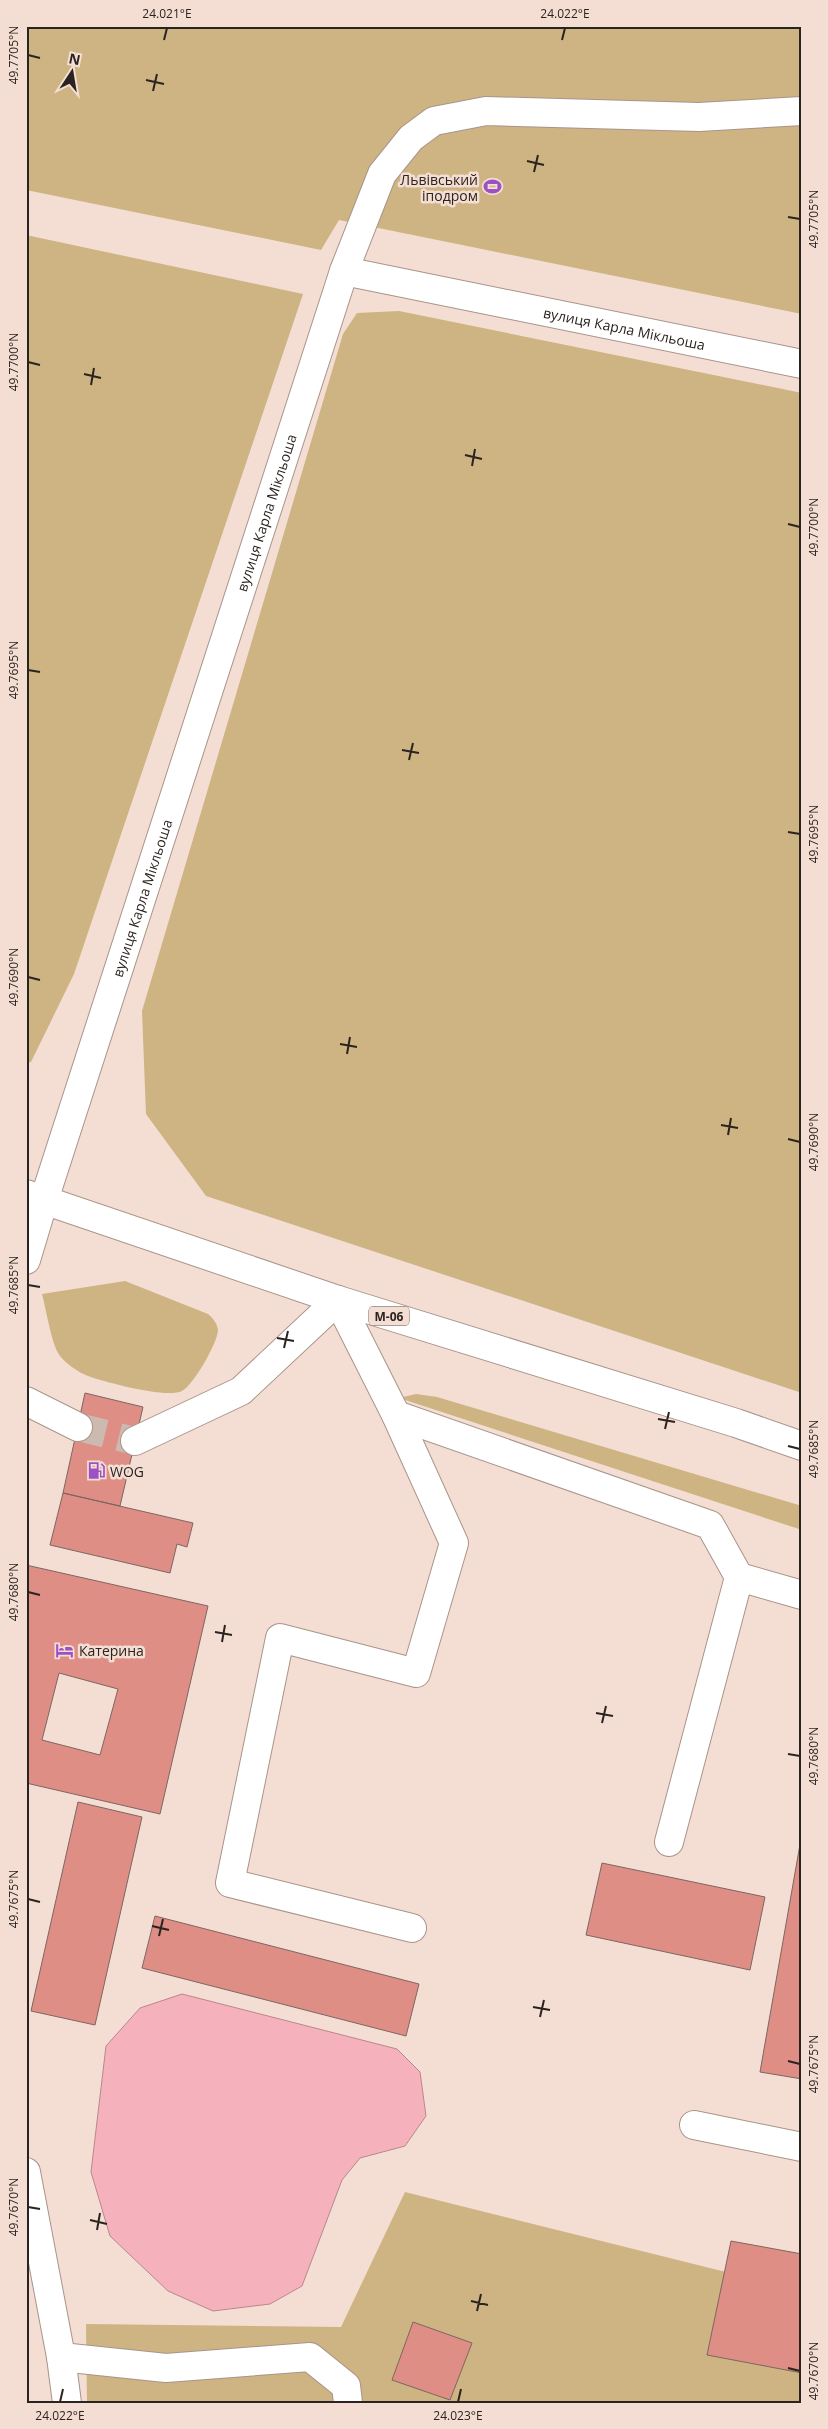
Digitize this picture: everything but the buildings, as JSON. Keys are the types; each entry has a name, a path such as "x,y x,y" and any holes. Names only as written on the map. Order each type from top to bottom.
{"main road":[{"path":"344,271 382,174 411,138 434,121 486,111 699,117 802,111"},
{"name":"вулиця Карла Мікльоша","path":"26,1260 35,1197 344,271 802,364"},
{"name":"М-06","path":"35,1197 338,1300 727,1420 802,1446"},
{"path":"135,1441 241,1391 338,1300 396,1415 454,1543 416,1673 280,1638 230,1883 412,1928"},
{"path":"26,1401 78,1427"},
{"path":"396,1415 710,1525 739,1577 669,1842"},
{"path":"739,1577 802,1595"},
{"path":"694,2125 802,2147"},
{"path":"26,2172 61,2357 67,2403"},
{"path":"61,2357 166,2368 310,2357 346,2386 348,2403"}],"shaded area":[{"name":"Львівський іподром","path":"26,26 802,26 802,314 339,220 321,250 26,190"},
{"path":"26,235 303,294 74,974 31,1062 26,1063"},
{"path":"399,311 802,393 802,1393 206,1196 146,1114 142,1011 343,334 357,313"},
{"path":"125,1281 208,1314 216,1323 217,1336 210,1353 198,1373 182,1391 163,1393 96,1379 76,1370 58,1353 51,1333 42,1294"},
{"path":"416,1394 437,1397 802,1506 802,1530 399,1398"},
{"path":"182,1994 397,2049 420,2072 426,2116 405,2146 360,2158 342,2180 302,2286 270,2304 213,2311 168,2291 110,2236 91,2172 106,2046 140,2008"},
{"path":"405,2192 802,2291 802,2403 87,2403 86,2324 341,2327"}],"tunnel":[{"path":"78,1427 135,1441"}],"place":[{"name":"Львівський іподром","path":"492,187"},
{"name":"WOG","path":"96,1471"},
{"name":"Катерина","path":"65,1650"}]}
